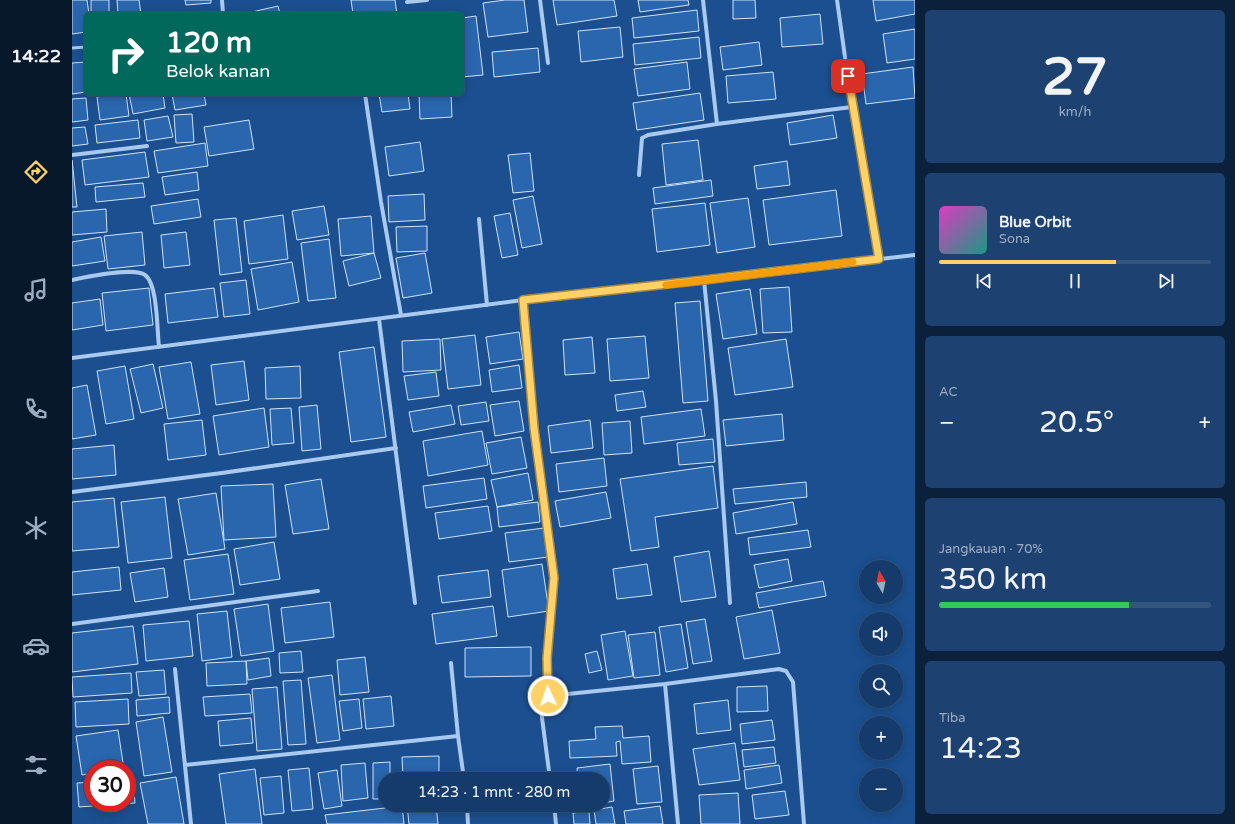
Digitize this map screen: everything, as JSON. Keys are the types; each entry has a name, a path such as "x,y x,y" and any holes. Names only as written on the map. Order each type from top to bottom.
{"street":[{"path":"222,0 223,12"},
{"path":"407,2 427,0"},
{"path":"540,0 548,63"},
{"path":"703,0 717,124"},
{"path":"837,0 852,107 879,259"},
{"path":"365,96 381,202 401,316"},
{"path":"639,175 642,138 648,135 717,124 852,107"},
{"path":"72,155 147,146"},
{"path":"478,220 487,305"},
{"path":"72,358 523,300 915,255"},
{"path":"72,280 126,272 142,273 147,276 154,293 159,347"},
{"path":"704,280 716,401 730,603"},
{"path":"523,300 534,428 554,578 547,658 548,696"},
{"path":"379,319 415,603"},
{"path":"72,492 222,473 396,448"},
{"path":"72,624 318,591"},
{"path":"451,663 463,772"},
{"path":"175,669 191,824"},
{"path":"549,772 541,710 543,700 548,696 665,684 774,670 786,671 793,682 804,824"},
{"path":"665,684 678,824"},
{"path":"185,764 458,736"},
{"path":"467,812 468,824"},
{"path":"555,812 556,824"}],"lane":[{"path":"72,48 84,47"}],"building":[{"path":"72,0 87,0 89,12 84,12 84,32 72,34"},
{"path":"91,0 109,0 109,12 91,12"},
{"path":"117,0 139,0 141,12 118,12"},
{"path":"185,0 211,0 211,3 186,5"},
{"path":"351,0 395,0 397,12 353,12"},
{"path":"505,0 524,0 528,32 488,37 483,3"},
{"path":"553,0 614,0 617,16 557,25"},
{"path":"638,0 688,0 689,5 640,12"},
{"path":"733,0 755,0 756,18 733,19"},
{"path":"873,0 915,0 915,14 876,21"},
{"path":"278,6 280,12 252,12"},
{"path":"697,10 699,31 634,38 632,18"},
{"path":"820,14 823,44 782,47 780,18"},
{"path":"476,16 483,75 464,77 464,18"},
{"path":"620,27 623,57 581,62 578,31"},
{"path":"915,29 915,59 887,63 883,34"},
{"path":"699,37 701,58 635,65 633,44"},
{"path":"759,42 762,65 723,70 720,47"},
{"path":"538,48 540,72 494,77 492,52"},
{"path":"84,62 84,92 72,94 72,63"},
{"path":"687,62 690,89 638,96 634,69"},
{"path":"913,67 915,98 866,104 862,74"},
{"path":"773,72 776,99 728,103 726,76"},
{"path":"700,93 704,120 637,130 633,103"},
{"path":"126,96 129,116 100,120 97,97"},
{"path":"129,96 163,96 165,108 133,114"},
{"path":"172,96 204,96 206,105 175,110"},
{"path":"379,96 408,96 410,109 382,112"},
{"path":"419,96 451,96 452,117 420,119"},
{"path":"86,98 88,120 72,122 72,99"},
{"path":"192,114 194,142 176,143 174,115"},
{"path":"833,115 837,138 790,145 787,123"},
{"path":"168,116 173,137 147,141 144,120"},
{"path":"138,120 140,138 97,143 95,125"},
{"path":"249,120 254,149 209,156 204,127"},
{"path":"85,127 88,144 72,146 72,128"},
{"path":"698,140 703,180 666,185 662,144"},
{"path":"420,142 424,171 389,176 385,147"},
{"path":"205,143 208,166 158,173 154,151"},
{"path":"145,152 149,177 85,185 82,160"},
{"path":"530,153 534,191 513,193 508,155"},
{"path":"72,160 77,207 72,207"},
{"path":"787,161 790,185 757,189 754,166"},
{"path":"197,172 199,190 165,195 162,177"},
{"path":"711,180 713,196 655,204 653,188"},
{"path":"143,183 145,197 96,202 95,187"},
{"path":"836,190 842,236 769,245 763,200"},
{"path":"424,194 425,220 389,222 388,196"},
{"path":"533,196 542,244 522,248 513,200"},
{"path":"748,198 755,247 717,253 710,203"},
{"path":"198,199 201,217 154,224 151,206"},
{"path":"705,203 710,245 657,252 652,209"},
{"path":"324,206 329,235 297,240 292,211"},
{"path":"106,209 107,232 72,235 72,212"},
{"path":"510,213 518,255 502,258 494,216"},
{"path":"283,215 288,259 249,264 244,221"},
{"path":"371,216 374,253 341,256 338,219"},
{"path":"236,218 242,272 220,275 214,220"},
{"path":"427,226 427,251 397,252 396,227"},
{"path":"142,232 145,265 108,269 104,236"},
{"path":"186,232 190,265 164,268 161,235"},
{"path":"101,237 105,261 72,266 72,242"},
{"path":"329,239 336,298 308,301 301,243"},
{"path":"374,253 381,278 349,286 343,261"},
{"path":"425,253 432,293 403,298 396,258"},
{"path":"292,262 299,302 258,310 251,269"},
{"path":"246,280 250,314 224,317 220,283"},
{"path":"789,287 792,332 763,333 760,289"},
{"path":"149,288 153,325 106,331 102,293"},
{"path":"214,288 218,317 168,323 165,294"},
{"path":"750,289 757,334 723,339 716,294"},
{"path":"100,299 103,325 72,330 72,303"},
{"path":"700,301 708,401 683,403 675,303"},
{"path":"519,332 523,359 490,364 486,337"},
{"path":"475,335 481,385 448,389 442,339"},
{"path":"645,336 649,378 610,381 607,339"},
{"path":"592,337 595,373 565,375 563,340"},
{"path":"440,339 441,370 403,372 402,341"},
{"path":"786,339 793,387 735,395 728,348"},
{"path":"374,347 386,437 351,442 339,352"},
{"path":"244,361 249,400 216,405 211,365"},
{"path":"191,362 200,414 168,419 159,367"},
{"path":"153,364 163,408 141,413 130,369"},
{"path":"519,365 522,388 492,392 489,370"},
{"path":"125,366 134,419 106,424 97,371"},
{"path":"300,366 301,398 266,399 265,368"},
{"path":"436,372 439,396 408,400 404,376"},
{"path":"87,385 96,435 72,439 72,388"},
{"path":"643,391 646,407 617,411 615,395"},
{"path":"519,401 524,431 495,436 490,405"},
{"path":"486,402 489,421 461,425 458,406"},
{"path":"317,405 321,449 302,451 299,407"},
{"path":"451,405 455,424 413,432 409,412"},
{"path":"264,408 269,447 219,455 213,416"},
{"path":"291,408 294,443 272,445 270,409"},
{"path":"701,409 705,436 644,444 641,417"},
{"path":"782,414 784,440 726,446 723,420"},
{"path":"202,420 206,455 168,460 164,424"},
{"path":"590,420 593,448 551,453 548,426"},
{"path":"630,421 632,453 604,455 602,423"},
{"path":"482,431 488,465 428,476 423,441"},
{"path":"521,437 527,468 492,474 486,443"},
{"path":"713,439 715,462 679,465 677,443"},
{"path":"114,445 116,475 72,479 72,449"},
{"path":"604,458 607,486 559,492 556,464"},
{"path":"713,466 718,508 655,517 659,547 631,551 620,479"},
{"path":"528,473 533,500 497,507 491,480"},
{"path":"484,478 487,499 426,508 423,486"},
{"path":"321,479 329,529 293,534 285,485"},
{"path":"806,482 807,497 735,504 733,489"},
{"path":"273,484 276,537 224,540 221,486"},
{"path":"606,492 611,518 560,527 555,501"},
{"path":"216,493 225,549 188,555 178,499"},
{"path":"165,497 172,558 128,563 121,502"},
{"path":"114,498 119,547 72,551 72,502"},
{"path":"538,502 540,522 499,527 497,507"},
{"path":"793,502 797,524 736,534 733,513"},
{"path":"488,506 492,531 439,539 435,513"},
{"path":"544,528 548,557 509,562 505,533"},
{"path":"808,530 811,547 750,555 748,538"},
{"path":"274,542 280,579 240,585 234,549"},
{"path":"709,551 716,597 681,602 674,557"},
{"path":"228,554 234,594 190,600 184,560"},
{"path":"788,559 792,581 759,588 754,565"},
{"path":"542,564 549,611 508,617 502,570"},
{"path":"647,564 652,595 617,599 613,569"},
{"path":"119,567 121,590 72,595 72,572"},
{"path":"164,568 168,597 135,602 130,573"},
{"path":"488,570 491,597 442,603 438,576"},
{"path":"823,581 826,596 759,608 756,593"},
{"path":"330,602 334,637 285,643 281,608"},
{"path":"268,604 274,651 241,656 234,609"},
{"path":"493,606 497,636 436,644 432,614"},
{"path":"772,610 780,653 744,659 736,617"},
{"path":"227,611 232,657 202,661 197,614"},
{"path":"705,619 712,661 693,664 686,622"},
{"path":"189,621 193,656 146,661 143,625"},
{"path":"681,624 688,668 666,672 659,627"},
{"path":"133,626 138,664 72,672 72,633"},
{"path":"625,631 633,676 608,680 601,635"},
{"path":"655,632 660,675 634,678 628,635"},
{"path":"531,647 531,676 465,677 465,648"},
{"path":"301,651 303,672 280,673 279,653"},
{"path":"597,651 602,670 589,673 585,654"},
{"path":"365,657 369,692 340,695 337,660"},
{"path":"269,658 271,676 248,680 246,661"},
{"path":"246,661 247,684 207,686 206,663"},
{"path":"164,670 166,694 139,696 136,672"},
{"path":"131,673 132,693 73,697 72,677"},
{"path":"332,675 340,740 317,743 308,678"},
{"path":"301,680 306,744 288,745 283,681"},
{"path":"767,686 768,711 737,712 737,687"},
{"path":"277,687 282,749 257,751 252,689"},
{"path":"250,694 252,713 205,716 203,697"},
{"path":"391,696 394,726 366,729 363,699"},
{"path":"169,697 170,713 137,716 136,700"},
{"path":"128,699 129,724 76,727 75,702"},
{"path":"359,699 362,728 343,731 339,701"},
{"path":"728,700 731,730 697,734 694,704"},
{"path":"163,717 172,772 144,776 136,722"},
{"path":"251,718 253,743 220,746 218,721"},
{"path":"772,720 775,740 742,744 740,724"},
{"path":"622,726 623,738 649,736 651,762 622,764 620,741 616,742 617,756 570,758 569,741 596,739 595,727"},
{"path":"118,730 123,760 84,760 84,775 82,775 76,736"},
{"path":"735,743 740,780 699,785 693,749"},
{"path":"774,747 776,763 744,767 742,750"},
{"path":"439,756 439,772 403,772 402,757"},
{"path":"390,762 390,772 378,772 378,799 373,799 373,763"},
{"path":"365,763 368,798 343,801 341,765"},
{"path":"610,764 614,801 610,802 610,772 577,772 577,768"},
{"path":"779,765 782,783 746,789 744,770"},
{"path":"658,766 662,802 637,804 633,769"},
{"path":"309,768 313,809 292,811 288,770"},
{"path":"255,769 262,824 226,824 219,774"},
{"path":"337,770 342,806 324,809 318,773"},
{"path":"281,776 284,813 264,815 260,778"},
{"path":"176,777 184,824 148,824 140,783"},
{"path":"77,783 84,783 84,807 79,807"},
{"path":"785,791 789,815 755,819 752,795"},
{"path":"738,793 740,824 701,824 699,795"},
{"path":"660,806 663,824 626,824 624,811"},
{"path":"610,807 612,807 615,824 596,824 594,812 610,812"},
{"path":"378,809 378,812 403,812 404,824 327,824 325,815"},
{"path":"408,812 437,812 438,824 409,824"},
{"path":"589,812 590,824 574,824 573,813"}],"slow traffic":[{"path":"666,285 853,262"}],"route":[{"path":"548,696 547,658 554,593 554,578 534,428 523,300 879,259 852,107 848,76"}]}
